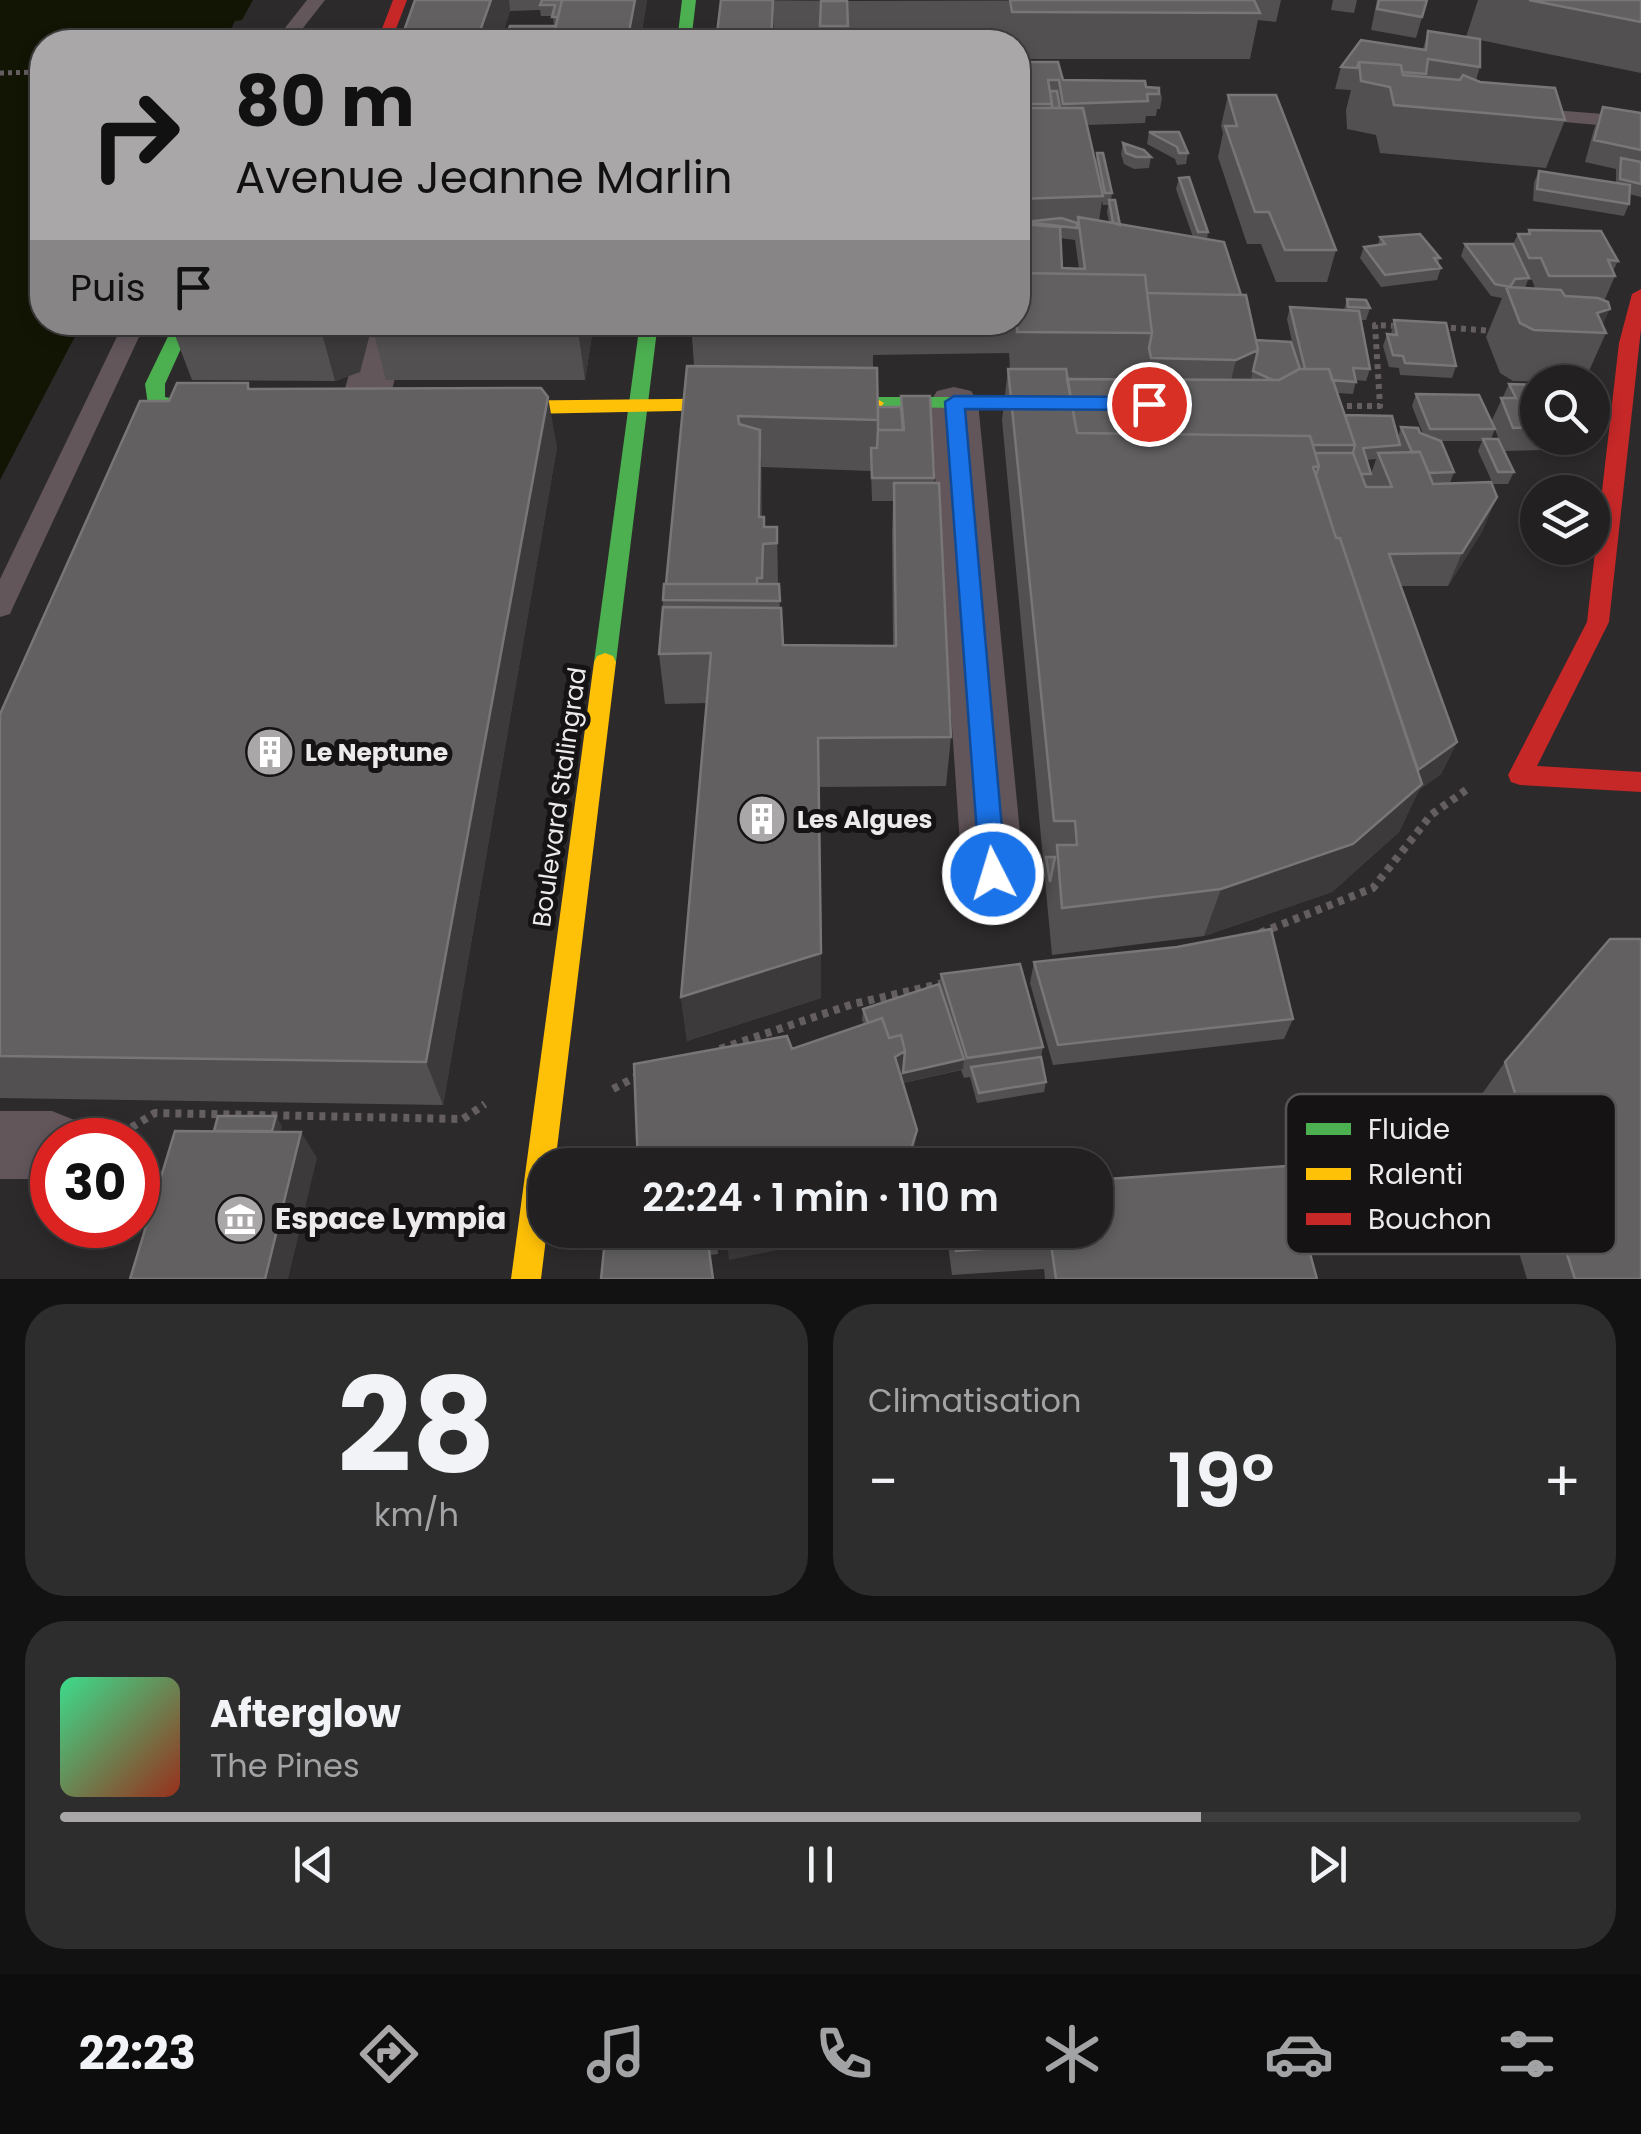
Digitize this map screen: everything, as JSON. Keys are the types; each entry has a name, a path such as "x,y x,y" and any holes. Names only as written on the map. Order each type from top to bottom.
{"street":[{"path":"389,30 400,0"},
{"path":"685,30 689,0"},
{"path":"1641,294 1628,343 1598,622 1520,775 1641,782"},
{"path":"96,516 128,444 155,402 154,384 178,335"},
{"path":"364,406 383,335"},
{"name":"Boulevard Stalingrad","path":"526,1279 648,335"},
{"path":"155,402 187,409 246,408"},
{"path":"954,402 993,874"},
{"path":"457,407 638,409 684,403 1110,403"},
{"path":"0,1145 30,1145"}],"lane":[{"path":"292,30 316,0"},
{"path":"1509,112 1641,122"},
{"path":"0,607 128,335"}],"path":[{"path":"0,73 30,72"},
{"path":"1323,405 1380,406 1375,325 1408,326"},
{"path":"1424,327 1495,331"},
{"path":"1254,935 1372,888 1431,815 1468,789 1520,775"},
{"path":"702,1055 853,1004 930,984 966,980"},
{"path":"635,1076 652,1071"},
{"path":"147,1118 155,1113 462,1119 503,1092 548,1091"}],"shaded area":[{"path":"0,0 253,0 242,20 235,21 231,30 30,30 30,335 76,335 0,480"}],"building":[{"path":"415,0 491,0 480,30 404,30"},
{"path":"542,0 562,0 558,17 552,17 555,5 540,5"},
{"path":"562,0 635,0 629,30 555,30"},
{"path":"721,0 773,0 772,30 717,30"},
{"path":"1010,0 1254,0 1260,13 1012,12"},
{"path":"1379,0 1427,0 1422,17 1377,9"},
{"path":"1529,0 1641,0 1641,22"},
{"path":"821,1 847,1 848,26 820,26"},
{"path":"510,26 556,26 555,30 508,30"},
{"path":"1428,31 1480,39 1480,67 1428,59 1426,74 1402,72 1401,65 1359,62 1357,68 1341,67 1361,40 1426,50"},
{"path":"1030,62 1058,62 1063,80 1145,81 1146,87 1159,88 1159,94 1147,94 1148,101 1063,104 1059,80 1048,80 1052,104 1030,104"},
{"path":"1359,62 1401,65 1403,75 1460,80 1463,75 1480,82 1555,88 1565,120 1394,105 1390,87 1361,81"},
{"path":"1050,91 1057,91 1060,108 1052,108"},
{"path":"1228,95 1276,95 1336,250 1285,250 1269,212 1255,212 1225,126 1237,126"},
{"path":"1603,107 1641,113 1641,150 1594,140"},
{"path":"1030,108 1083,108 1103,196 1030,199"},
{"path":"1149,132 1179,132 1188,153 1179,153 1177,147"},
{"path":"1123,143 1144,150 1151,157 1126,153"},
{"path":"1097,153 1103,153 1112,193 1105,193"},
{"path":"1621,158 1641,162 1641,184 1620,179"},
{"path":"1539,171 1630,185 1629,204 1537,189"},
{"path":"1189,177 1208,232 1198,232 1179,178"},
{"path":"1109,200 1115,200 1120,225 1113,223"},
{"path":"1078,217 1224,242 1241,295 1147,293 1145,275 1030,273 1030,225 1060,227 1062,268 1085,269"},
{"path":"1061,218 1077,223 1077,228 1030,223"},
{"path":"1529,230 1601,231 1618,261 1608,260 1615,276 1549,276 1541,258 1529,258 1518,234 1530,234"},
{"path":"1420,234 1440,258 1434,258 1441,268 1385,275 1364,247 1385,244 1380,237"},
{"path":"1465,244 1513,244 1529,278 1515,279 1510,287 1495,284"},
{"path":"1030,273 1145,275 1152,333 1030,332"},
{"path":"1506,287 1561,290 1565,296 1608,302 1610,309 1597,313 1606,333 1534,330 1520,323"},
{"path":"1147,293 1246,295 1258,350 1236,360 1151,358"},
{"path":"1347,299 1366,300 1370,308 1348,307"},
{"path":"1290,307 1359,311 1370,369 1353,368 1356,382 1332,380 1329,369 1305,369"},
{"path":"1394,320 1446,323 1456,366 1405,363 1403,356 1393,355 1387,334 1397,335"},
{"path":"1256,340 1291,342 1300,369 1279,380 1253,371"},
{"path":"687,366 877,368 878,420 738,416 739,424 760,430 759,517 764,517 764,527 777,527 777,543 763,544 762,578 757,578 757,584 666,584"},
{"path":"1008,369 1066,369 1077,433 1310,436 1319,466 1313,467 1422,784 1353,844 1221,889 1062,908 1057,845 1077,845 1075,821 1054,821"},
{"path":"1299,369 1329,369 1355,445 1313,445 1310,436 1077,433 1067,379 1279,380"},
{"name":"Le Neptune","path":"177,383 248,383 248,389 541,388 548,397 426,1062 0,1056 0,714 140,401 169,401"},
{"path":"1509,384 1520,384 1520,428 1513,428 1501,398 1516,398"},
{"path":"1416,394 1479,395 1495,429 1430,429"},
{"path":"901,396 930,396 934,478 872,478 871,448 877,448 878,430 904,430"},
{"path":"878,407 901,407 903,430 878,430"},
{"path":"1345,415 1392,416 1400,445 1363,448 1371,474 1361,474"},
{"path":"1401,427 1418,428 1420,433 1441,441 1454,472 1429,473 1420,452 1412,452"},
{"path":"1483,439 1498,439 1514,472 1498,472"},
{"path":"1420,452 1433,484 1491,482 1497,497 1462,553 1389,554 1457,742 1418,770 1340,538 1336,538 1316,475 1319,466 1315,453 1353,453 1366,487 1392,487 1378,453"},
{"name":"Les Algues","path":"894,483 939,483 951,737 818,738 821,953 681,997 711,653 659,654 663,607 781,608 783,645 896,646"},
{"path":"664,584 779,584 780,601 663,600"},
{"path":"1046,857 1055,857 1050,882"},
{"path":"1271,929 1293,1019 1058,1045 1034,962 1177,947"},
{"path":"1610,939 1641,939 1641,1279 1575,1279 1567,1254 1616,1254 1616,1094 1515,1094 1505,1062"},
{"path":"1020,964 1043,1047 967,1058 941,974"},
{"path":"939,984 964,1059 903,1073 905,1051 901,1035 889,1038 882,1018 868,1023 863,1009"},
{"path":"882,1018 889,1038 901,1035 905,1051 895,1057 917,1130 911,1148 637,1148 634,1064 787,1036 792,1049"},
{"path":"1041,1057 1046,1082 979,1093 971,1067"},
{"path":"218,1116 276,1116 272,1131 214,1131"},
{"name":"Espace Lympia","path":"175,1131 301,1132 265,1279 130,1279 139,1248 160,1248 160,1180"},
{"path":"1286,1166 1286,1254 1310,1254 1317,1279 1056,1279 1052,1248 1113,1248 1113,1179"},
{"path":"604,1248 709,1248 713,1279 601,1279"}],"traffic: fast":[{"path":"685,30 689,0"},
{"path":"178,335 155,384 155,401 187,409 229,408"},
{"path":"605,662 647,335"},
{"path":"874,403 1078,403"}],"traffic: slow":[{"path":"475,407 874,403"},
{"path":"526,1279 605,662"}],"traffic: jam":[{"path":"389,30 400,0"},
{"path":"1641,294 1628,343 1598,622 1520,775 1641,782"}],"place":[{"name":"Le Neptune","path":"270,752"},
{"name":"Les Algues","path":"762,819"},
{"name":"Espace Lympia","path":"240,1219"}],"route":[{"path":"993,874 954,402 1149,404"}]}
